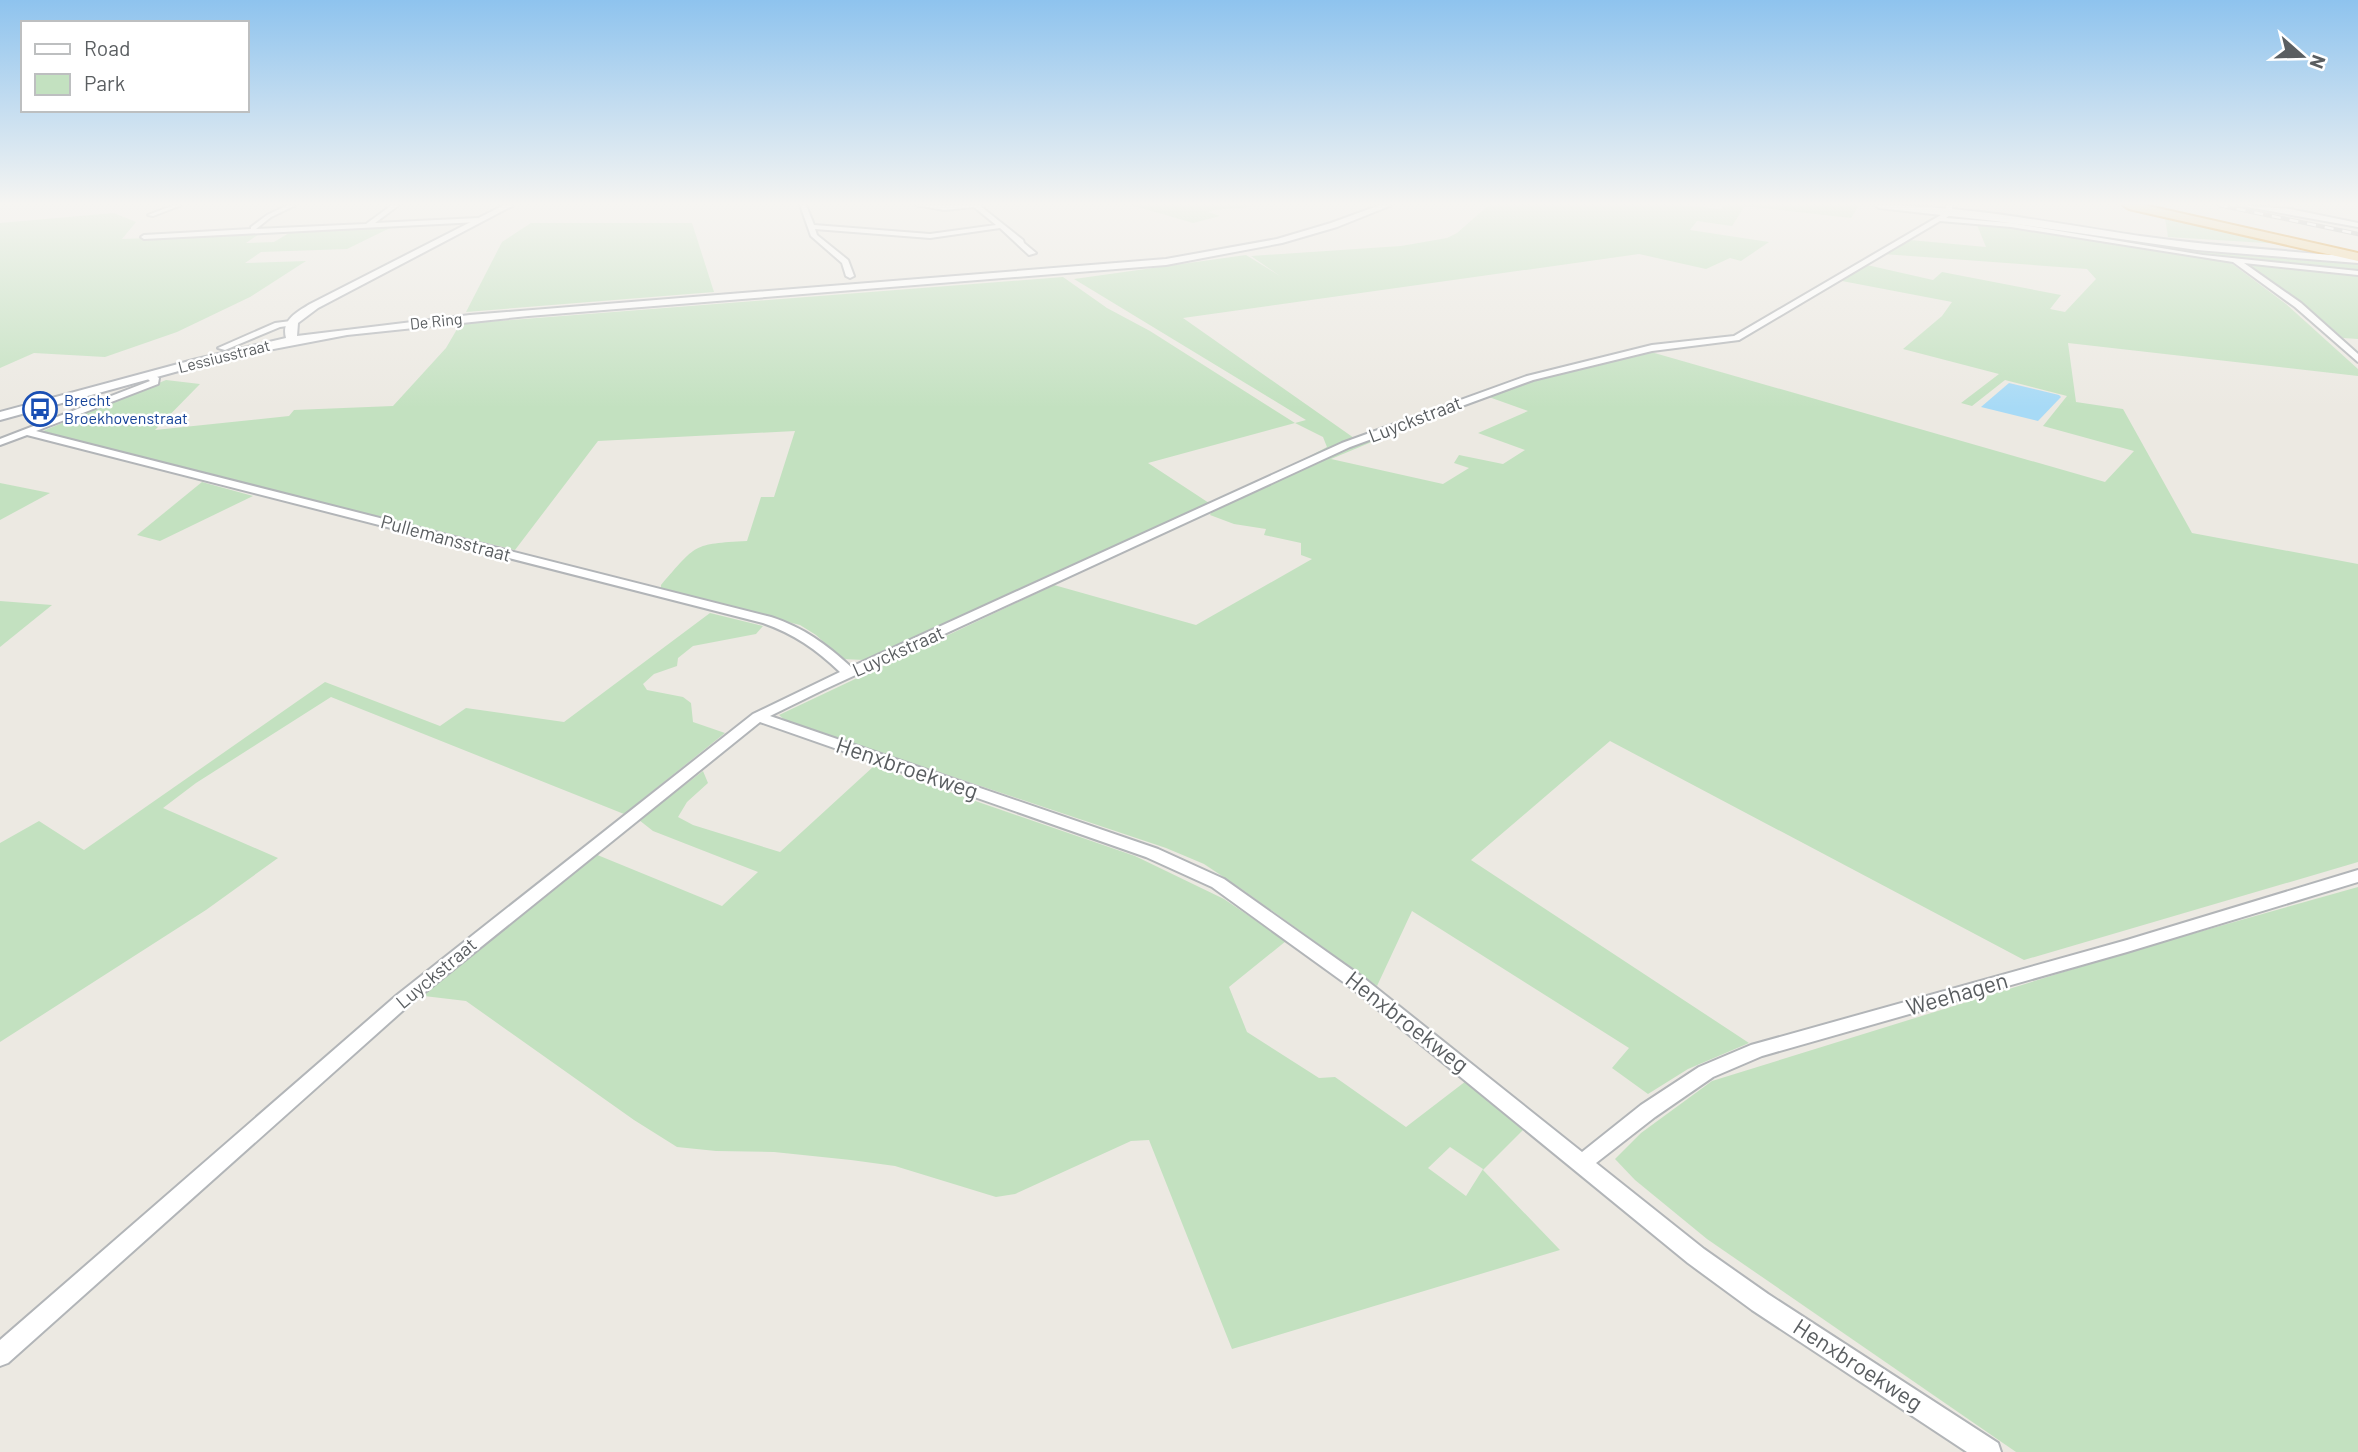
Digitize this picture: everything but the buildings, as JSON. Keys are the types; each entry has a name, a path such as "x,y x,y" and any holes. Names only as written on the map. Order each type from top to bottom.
{"main road":[{"name":"Lessiusstraat","path":"299,337 289,330 291,323 309,310 379,273"},
{"name":"De Ring","path":"299,337 361,325 1051,273"},
{"path":"299,337 309,310"},
{"name":"De Ring","path":"299,337 466,318"},
{"name":"Lessiusstraat","path":"0,416 299,337"}],"street":[{"name":"Luyckstraat","path":"0,1355 403,1000 758,717 1346,444 1530,378 1652,348 1736,338 1847,273"},
{"path":"2252,273 2298,305 2358,359"},
{"name":"Lessiusstraat","path":"222,348 278,325 291,323"},
{"path":"0,443 155,382 155,377 148,375"},
{"name":"Pullemansstraat","path":"27,432 767,620 800,631 815,640 849,673"},
{"name":"Henxbroekweg","path":"758,717 1152,853 1218,883 1359,984 1696,1256 1760,1302 1989,1452"},
{"name":"Weehagen","path":"1582,1163 1648,1111 1706,1072 1758,1050 2127,946 2358,876"}],"green space":[{"path":"0,273 288,273 250,297 177,332 105,357 34,353 0,368"},
{"path":"486,273 708,273 714,292 466,312"},
{"path":"1119,273 1275,273 1280,276 1275,273 1505,273 1183,318 1354,438 1360,436 1374,441 1331,459 1443,484 1469,468 1454,463 1459,455 1503,464 1525,450 1478,433 1528,411 1486,396 1518,385 1651,352 2105,482 2134,451 2043,426 2067,396 2005,380 1972,406 1961,403 1999,374 1903,349 1942,316 1952,302 1842,281 1855,273 1901,273 1933,280 1941,273 1946,273 2061,295 2050,309 2065,312 2096,279 2090,273 2244,273 2286,304 2358,369 2358,376 2068,343 2076,402 2123,409 2192,533 2358,564 2358,862 2024,960 1610,741 1471,860 1749,1043 1688,1069 1648,1094 1612,1068 1629,1048 1412,911 1377,986 1204,864 1166,848 786,721 779,715 1054,585 1196,625 1312,559 1301,555 1301,543 1264,535 1266,529 1234,524 1210,515 1212,511 1323,461 1310,456 1327,447 1323,437 1295,423 1306,420 1074,279"},
{"path":"2258,273 2358,274 2358,339 2343,338 2313,312"},
{"path":"1063,277 1107,308 1150,331 1295,423 1148,463 1209,503 865,660 842,659 816,635 800,625 661,590 661,585 682,561 697,549 715,543 747,541 761,497 774,497 795,431 598,441 515,550 46,435 43,431 166,380 200,384 155,430 289,416 294,410 393,406 446,348 460,324"},
{"path":"202,482 253,496 160,541 137,535"},
{"path":"0,483 50,493 0,520"},
{"path":"0,601 52,605 0,647"},
{"path":"710,613 763,626 756,634 693,646 678,658 677,666 654,674 643,684 647,690 683,697 691,703 693,722 725,733 624,814 331,697 196,783 163,808 278,858 206,910 0,1042 0,843 39,821 84,850 325,682 440,726 466,708 564,722"},
{"path":"874,766 1135,856 1224,899 1286,941 1229,987 1247,1032 1319,1078 1335,1077 1406,1127 1466,1081 1523,1130 1483,1170 1560,1250 1232,1349 1149,1140 1131,1141 1015,1194 996,1197 895,1166 774,1152 677,1147 634,1120 466,1001 424,996 595,854 722,906 758,872 653,831 639,820 703,771 708,783 687,802 678,817 693,825 780,852","holes":["1450,1147 1483,1169 1466,1196 1428,1168"]},
{"path":"2358,887 2358,1452 2016,1452 1707,1239 1635,1180 1615,1159 1641,1133 1712,1081 2128,952"}],"water":[{"path":"2009,383 2061,397 2038,421 1981,407"}],"place":[{"name":"Brecht Broekhovenstraat","path":"40,409"}]}
